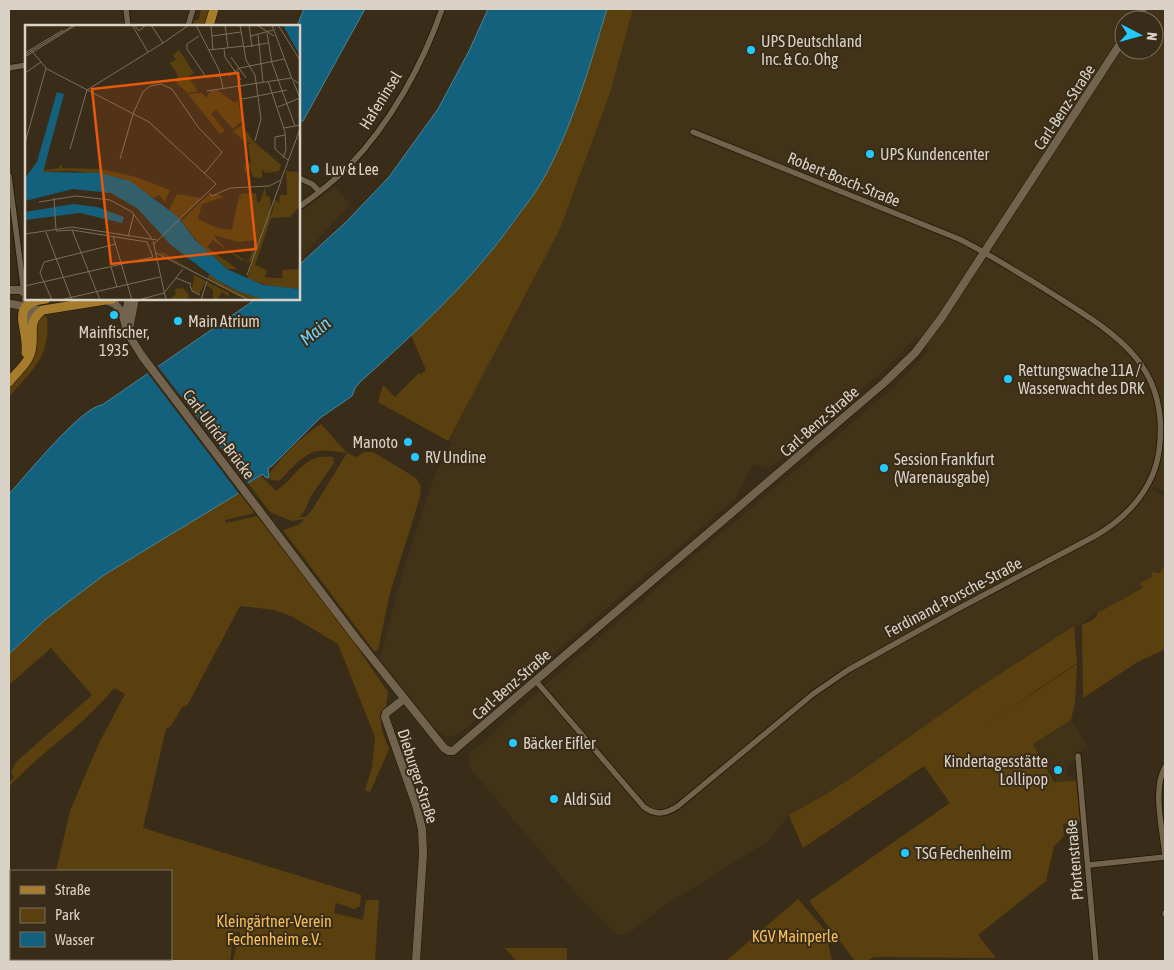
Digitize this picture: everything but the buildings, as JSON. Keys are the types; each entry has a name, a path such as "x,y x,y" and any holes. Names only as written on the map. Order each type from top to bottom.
{"main road":[{"path":"209,25 214,9"},
{"name":"Carl-Benz-Straße","path":"451,751 458,749 535,680 901,367 942,317 1114,53"},
{"path":"9,290 20,290 25,301 31,329 32,350 28,359 9,382"},
{"path":"31,329 36,316 43,310 103,300"},
{"path":"110,300 117,306 124,319"},
{"path":"124,319 133,300"},
{"path":"129,336 133,300"},
{"path":"25,301 43,310"},
{"path":"21,367 26,357 22,315 25,301"},
{"name":"Carl-Ulrich-Brücke","path":"124,319 129,336 142,356 404,699 444,748 451,751"},
{"name":"Dieburger Straße","path":"404,699 389,710 385,717 416,805 422,829 423,854 416,961"}],"street":[{"path":"126,9 128,25"},
{"path":"188,25 193,9"},
{"name":"Hafeninsel","path":"300,206 350,164 384,123 416,69 442,9"},
{"path":"9,68 25,65"},
{"name":"Robert-Bosch-Straße","path":"693,132 959,239 985,252"},
{"path":"9,176 25,282 25,301"},
{"path":"300,178 312,184 319,191"},
{"name":"Ferdinand-Porsche-Straße","path":"535,680 644,808 653,813 665,813 678,806 813,694 848,670 952,612 1096,536 1122,518 1147,486 1157,460 1160,442 1159,417 1156,397 1148,376 1129,348 1113,334 985,252"},
{"name":"Pfortenstraße","path":"1078,756 1096,961"},
{"path":"1088,865 1165,857 1159,789 1165,767"}],"shaded area":[{"path":"633,9 1165,9 1165,492 1154,487 1152,490 1165,497 1165,565 1160,573 1140,583 1143,588 1089,617 1083,625 1074,626 860,772 789,815 770,840 664,906 628,934 623,935 616,934 580,898 473,772 469,763 470,754 526,702 672,575 893,388 929,350 917,336 882,372 769,469 753,464 736,498 461,732 446,737 432,725 380,659 404,567 433,479 452,443 448,441 560,229 610,93"},
{"path":"335,186 350,205 300,256 300,212"},
{"name":"Kindertagesstätte Lollipop","path":"1071,720 1087,746 1080,751 1075,760 1066,766 1067,774 1076,781 1080,822 1063,823 1060,786 1033,744"}],"green space":[{"path":"201,9 209,9 205,25 192,25 194,21 199,19"},
{"path":"607,9 633,9 610,93 560,229 448,441 378,402 383,385 395,397 419,373 421,374 426,370 411,335 455,292 482,262 508,231 537,190 570,119"},
{"path":"42,314 47,317 48,331 43,353 33,370 9,397 9,385 33,359 36,352 36,323"},
{"path":"321,424 347,453 319,451 311,453 279,481 271,480 269,474 280,460 299,441"},
{"path":"364,452 373,452 416,478 421,486 420,497 390,593 378,650 374,651 283,530 299,525 304,519 292,521 270,512 248,483 261,476 276,491 307,462 323,457 333,457 334,463 299,517 306,517 347,453 357,457"},
{"name":"Kleingärtner-Verein Fechenheim e.V.","path":"239,493 255,513 225,520 226,523 257,516 344,628 388,692 386,706 380,713 382,731 389,749 370,792 365,790 372,768 375,737 338,644 293,617 275,610 240,606 187,706 182,707 171,726 166,729 143,828 361,895 360,906 354,909 336,903 334,913 363,920 366,900 379,900 375,961 233,961 237,944 242,941 239,931 233,937 230,961 66,961 172,960 172,870 56,870 70,811 99,743 125,694 114,688 76,727 21,774 9,787 9,782 14,777 11,772 16,762 92,695 51,648 9,685 9,654 46,619 104,575"},
{"path":"1165,565 1165,649 1136,663 1083,698 1082,625 1097,616 1097,613 1143,588 1140,583 1152,577 1152,572 1160,573"},
{"path":"1074,626 1077,663 981,728 1077,664 1075,703 1071,720 1033,744 1054,782 1076,781 1080,822 1063,824 1064,836 1054,846 1046,881 978,935 996,958 874,957 867,961 855,961 809,901 950,803 924,766 803,848 789,815 860,772 977,689"},
{"name":"KGV Mainperle","path":"798,899 825,930 832,961 726,961"},
{"path":"505,948 567,948 567,961 516,961"}],"water":[{"path":"304,9 365,9 303,121 300,121 300,25 297,25"},
{"name":"Main","path":"488,9 607,9 579,98 552,162 538,187 500,240 463,283 402,344 360,382 352,396 320,418 268,468 269,478 263,474 248,483 239,493 104,575 46,619 9,654 9,494 81,417 102,405 255,300 300,300 300,264 346,222 389,177 438,109 469,51"}],"pier":[{"path":"156,364 249,485 240,495 146,371"}],"place":[{"name":"UPS Deutschland Inc. & Co. Ohg","path":"751,50"},
{"name":"UPS Kundencenter","path":"870,154"},
{"name":"Luv & Lee","path":"315,169"},
{"name":"Mainfischer, 1935","path":"114,315"},
{"name":"Main Atrium","path":"178,321"},
{"name":"Rettungswache 11A / Wasserwacht des DRK","path":"1008,379"},
{"name":"Manoto","path":"408,442"},
{"name":"RV Undine","path":"415,457"},
{"name":"Session Frankfurt (Warenausgabe)","path":"884,468"},
{"name":"Bäcker Eifler","path":"513,743"},
{"name":"Kindertagesstätte Lollipop","path":"1058,770"},
{"name":"Aldi Süd","path":"554,799"},
{"name":"TSG Fechenheim","path":"905,853"}]}
